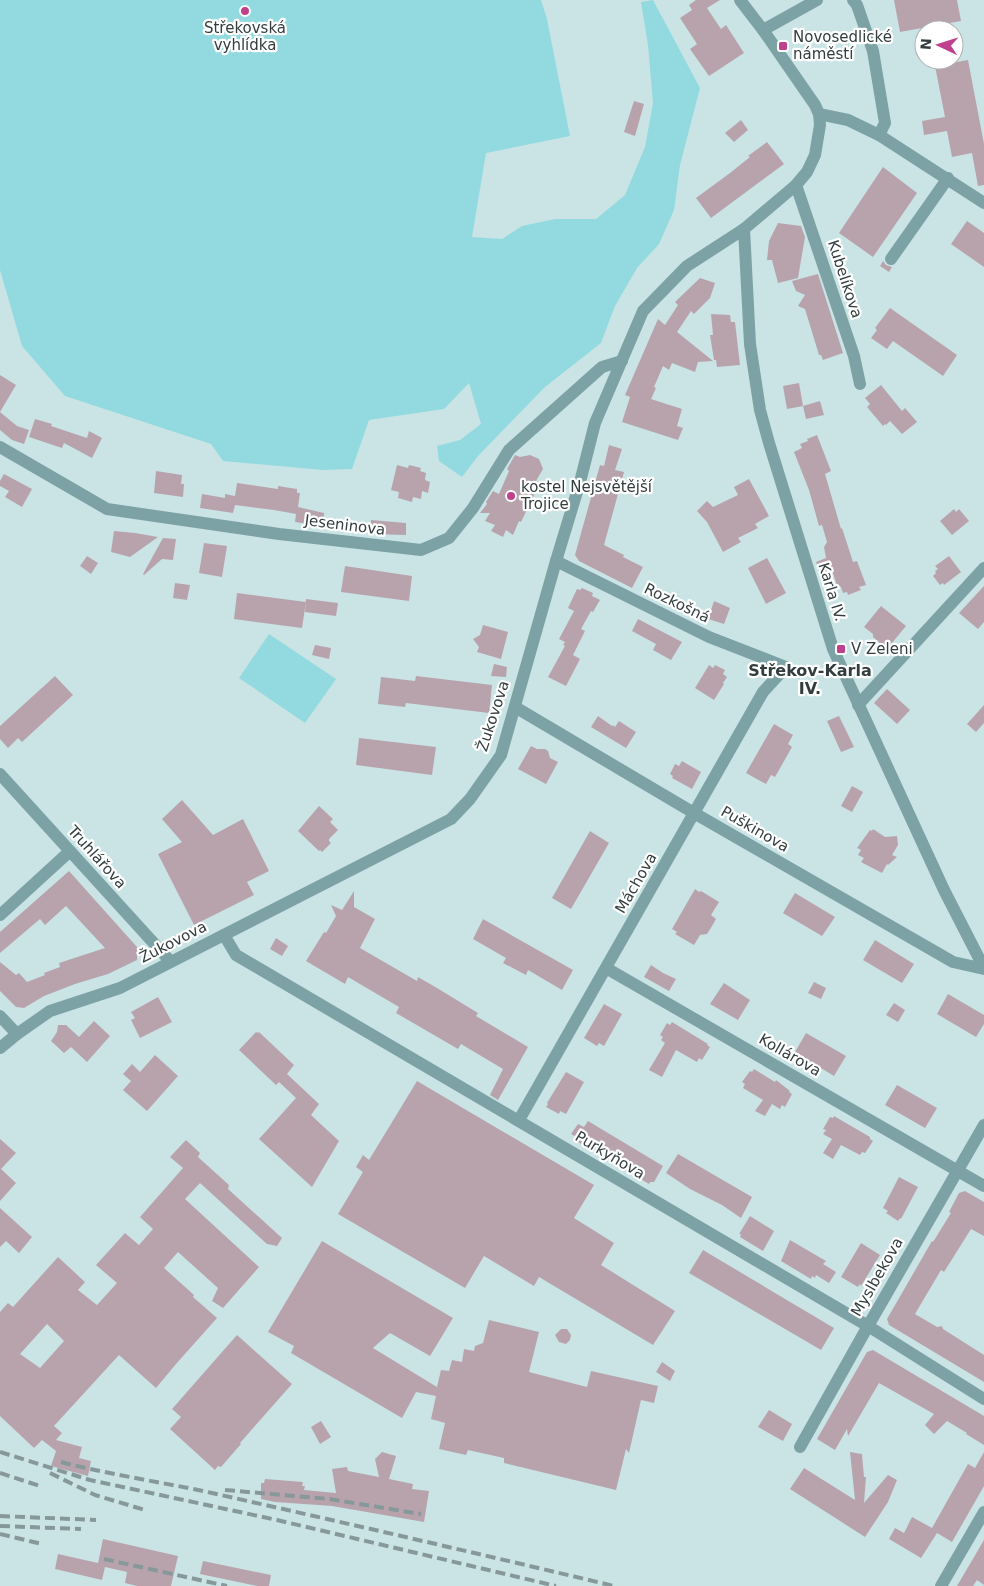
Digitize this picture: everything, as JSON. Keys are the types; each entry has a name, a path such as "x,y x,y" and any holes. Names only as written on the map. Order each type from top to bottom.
{"street":[{"path":"740,0 809,94 820,114 815,154 807,172 796,186 744,229"},
{"path":"763,30 817,0"},
{"path":"854,0 858,5 873,51 885,123 878,135"},
{"path":"820,114 848,120 878,135 948,178 984,203"},
{"path":"891,259 948,178"},
{"name":"Kubelíkova","path":"796,186 854,356 860,384"},
{"name":"Žukovova","path":"0,1048 16,1034 50,1011 120,988 451,819 470,799 501,755 580,482 595,423 643,311 687,266 744,229"},
{"name":"Karla IV.","path":"744,229 750,344 760,410 833,649 944,890 984,969"},
{"name":"Jeseninova","path":"0,447 107,509 280,534 421,550 449,538 473,508 508,450 602,367 622,361"},
{"name":"Rozkošná","path":"556,561 708,637 786,667"},
{"path":"858,706 984,568"},
{"name":"Máchova","path":"519,1120 763,692 786,667"},
{"name":"Puškinova","path":"515,707 694,813 954,962 984,969"},
{"name":"Truhlářova","path":"0,774 170,961"},
{"path":"0,915 70,852"},
{"name":"Purkyňova","path":"224,935 236,955 868,1326 984,1399"},
{"name":"Kollárova","path":"606,968 984,1186"},
{"path":"0,1016 16,1034"},
{"name":"Myslbekova","path":"800,1447 984,1125"},
{"path":"941,1586 984,1512"}],"shaded area":[{"path":"0,0 541,0 547,19 570,136 486,153 472,237 502,239 522,226 555,219 596,219 625,195 645,147 653,103 648,45 641,2 653,0 700,88 680,165 674,210 659,244 637,268 615,306 601,343 545,387 478,456 462,477 439,461 437,446 460,440 481,424 469,383 444,409 369,420 352,469 323,470 223,461 211,444 65,396 22,346 0,270"},
{"path":"269,634 336,679 305,723 239,678"}],"building":[{"path":"696,0 720,0 707,8 721,29 726,25 744,53 709,76 690,49 697,44 680,18 692,10 689,5"},
{"path":"894,0 957,0 961,20 914,20 914,29 900,32"},
{"path":"968,60 984,144 984,185 978,186 972,153 952,157 947,131 924,135 922,121 945,117 936,70 964,70 964,61"},
{"path":"634,101 644,104 635,136 624,132"},
{"path":"741,120 748,130 734,142 725,133"},
{"path":"767,142 784,164 711,218 696,198"},
{"path":"883,167 917,193 873,257 839,233"},
{"path":"967,221 984,233 984,267 951,244"},
{"path":"778,223 801,226 805,237 798,278 778,283 772,260 767,260 769,241"},
{"path":"883,261 886,265 892,267 889,272 880,266"},
{"path":"818,274 843,353 823,360 821,355 819,355 805,309 798,306 805,295 796,291 792,281"},
{"path":"700,278 715,283 710,298 694,314 691,311 677,332 713,361 698,362 695,372 672,363 669,370 663,366 651,399 682,409 677,426 683,428 678,440 622,422 630,397 625,395 658,319 665,325 678,305 675,302"},
{"path":"890,308 957,355 943,376 893,341 887,349 871,338 877,330 875,328"},
{"path":"711,314 730,315 731,322 735,322 740,365 717,367 710,335 713,335"},
{"path":"0,375 16,385 0,412"},
{"path":"799,383 803,406 787,409 783,386"},
{"path":"881,385 902,411 905,408 917,422 902,434 890,421 883,426 867,407 870,404 865,398"},
{"path":"820,401 824,415 806,419 803,406"},
{"path":"0,412 17,426 29,430 24,444 12,440 0,430"},
{"path":"35,419 87,438 89,431 102,438 92,458 64,443 62,448 29,437"},
{"path":"817,435 831,471 825,474 841,529 853,562 857,561 866,585 859,587 861,590 848,595 847,592 843,593 841,587 837,585 832,571 821,575 818,568 816,562 826,558 824,547 827,542 822,525 819,526 809,490 794,452 802,448 800,444"},
{"path":"609,445 622,449 615,470 624,472 604,545 643,567 632,588 579,561 575,555 600,465 604,466"},
{"name":"kostel Nejsvětější Trojice","path":"515,455 520,457 530,455 539,459 543,469 536,481 540,483 521,522 519,521 513,535 506,530 503,537 491,531 495,525 485,521 490,513 480,513 493,491 499,494 509,471 507,469"},
{"path":"397,465 408,468 409,465 421,468 420,471 426,473 425,480 430,482 428,493 422,491 421,499 413,497 412,502 398,498 399,492 391,490"},
{"path":"156,471 182,475 181,484 184,484 183,497 154,493"},
{"path":"4,474 32,489 22,507 5,497 9,491 0,486 0,481"},
{"path":"749,479 769,516 755,524 758,528 738,538 741,542 723,552 707,522 697,511 707,501 713,507 738,495 734,487"},
{"path":"237,483 278,489 278,486 297,489 297,493 300,493 298,507 324,513 323,526 295,522 296,514 274,510 235,505 233,513 200,508 202,494 225,498 225,494 235,496"},
{"path":"954,509 956,512 959,509 969,521 952,535 940,521"},
{"path":"371,520 406,523 406,535 370,534"},
{"path":"114,531 158,537 130,557 111,552"},
{"path":"163,538 176,539 173,560 162,559 144,575 143,574"},
{"path":"204,543 227,546 222,577 199,573"},
{"path":"87,556 98,563 91,574 80,566"},
{"path":"949,556 961,572 944,585 943,583 940,585 933,576 938,569 935,566"},
{"path":"767,558 786,593 766,604 748,568"},
{"path":"345,566 412,576 409,601 341,592"},
{"path":"175,583 190,585 187,600 173,598"},
{"path":"984,586 984,622 978,629 959,613"},
{"path":"582,588 593,593 592,596 600,600 581,629 585,631 573,655 580,659 566,686 548,677 565,646 563,645 565,642 559,639 574,611 568,608 577,589 580,590"},
{"path":"237,593 306,602 302,628 234,619"},
{"path":"306,599 338,603 336,616 305,612"},
{"path":"714,601 730,608 724,624 708,619"},
{"path":"881,606 906,626 887,649 864,627"},
{"path":"638,619 682,642 671,660 653,650 656,644 632,631"},
{"path":"483,625 508,632 501,659 477,652 479,647 473,639 480,635"},
{"path":"315,645 331,648 329,659 312,655"},
{"path":"494,664 507,667 506,677 491,676"},
{"path":"709,665 713,668 715,665 725,670 723,674 727,677 714,700 695,688"},
{"path":"55,676 73,695 22,742 18,738 8,748 0,739 0,726"},
{"path":"416,676 492,685 489,713 406,703 405,707 378,704 381,677 415,681"},
{"path":"887,689 910,710 897,724 874,703"},
{"path":"984,705 984,723 976,732 967,724"},
{"path":"598,716 612,726 615,727 619,721 636,732 626,748 591,727"},
{"path":"839,716 854,747 841,752 827,721"},
{"path":"774,724 793,735 788,744 792,747 775,777 771,775 766,784 746,773"},
{"path":"359,738 436,747 432,775 356,765"},
{"path":"531,746 537,749 545,749 548,751 550,758 558,762 546,784 518,769"},
{"path":"682,761 701,772 692,789 672,778 673,776 670,774 675,764 679,766"},
{"path":"852,786 863,792 852,812 841,806"},
{"path":"182,800 213,835 243,819 269,871 247,882 254,895 194,925 158,854 182,842 162,819"},
{"path":"319,806 333,819 330,822 338,830 329,839 331,843 322,852 298,831"},
{"path":"873,829 885,837 897,836 898,845 892,855 897,857 887,864 882,873 861,862 864,858 858,855 861,850 857,848 870,830 872,831"},
{"path":"590,831 609,843 571,909 552,898"},
{"path":"69,871 137,947 137,960 108,974 44,996 24,1008 16,1007 0,991 0,962 16,975 19,973 27,982 60,967 59,963 105,948 66,906 45,925 40,919 0,953 0,932"},
{"path":"695,889 719,902 711,915 716,919 712,926 707,934 700,935 694,945 675,934 677,932 672,929"},
{"path":"354,891 354,907 375,919 360,948 417,981 418,977 437,988 478,1013 476,1016 528,1047 498,1100 490,1095 503,1069 461,1044 458,1049 396,1013 399,1007 348,977 345,984 306,961 336,916 331,905 342,910"},
{"path":"795,893 835,917 822,936 783,913"},
{"path":"483,919 573,970 562,990 528,970 526,975 503,963 506,958 473,939"},
{"path":"276,938 288,946 282,956 270,949"},
{"path":"875,940 914,964 902,983 863,960"},
{"path":"651,965 676,979 669,991 644,977"},
{"path":"814,982 826,988 821,999 808,993"},
{"path":"724,983 750,1000 738,1020 710,1004"},
{"path":"948,994 984,1015 984,1024 976,1037 937,1014"},
{"path":"158,997 172,1022 140,1038 131,1020 135,1018 131,1012"},
{"path":"894,1003 905,1010 898,1022 886,1015"},
{"path":"604,1004 622,1014 604,1046 599,1043 597,1046 584,1038"},
{"path":"94,1021 110,1036 87,1062 71,1047 64,1053 51,1041 57,1032 58,1025 66,1025 79,1037"},
{"path":"672,1022 710,1047 702,1060 699,1058 697,1062 676,1050 662,1077 649,1070 665,1043 661,1040 663,1037 660,1035 667,1023 670,1025"},
{"path":"256,1032 259,1032 294,1065 287,1074 319,1104 311,1115 339,1141 312,1187 259,1139 296,1098 279,1082 276,1085 239,1050"},
{"path":"806,1033 846,1056 834,1076 795,1052"},
{"path":"155,1055 178,1076 147,1111 123,1090 131,1081 123,1074 132,1064 140,1072"},
{"path":"754,1069 775,1082 776,1080 790,1091 792,1094 785,1107 782,1105 780,1109 772,1104 765,1116 755,1111 763,1100 743,1088 745,1084 742,1082 750,1071 752,1072"},
{"path":"566,1072 584,1082 566,1114 560,1111 559,1114 546,1107"},
{"path":"417,1081 594,1185 574,1218 614,1243 601,1265 675,1311 653,1345 539,1277 534,1286 484,1256 465,1288 338,1214 363,1172 356,1167 363,1155 369,1160"},
{"path":"897,1085 937,1108 925,1128 885,1105"},
{"path":"834,1116 870,1137 873,1141 865,1153 862,1152 860,1155 841,1145 833,1159 823,1153 832,1139 823,1134 826,1130 823,1129 830,1117 833,1118"},
{"path":"588,1121 663,1166 654,1182 649,1184 578,1142 580,1139 571,1134 578,1124 584,1127"},
{"path":"0,1139 16,1153 1,1169 16,1183 0,1201"},
{"path":"186,1140 200,1153 198,1157 229,1185 228,1189 282,1238 277,1246 267,1244 200,1183 185,1199 259,1267 223,1308 212,1301 218,1288 178,1252 164,1268 217,1318 156,1388 119,1355 54,1426 62,1433 56,1440 82,1447 79,1458 91,1461 88,1476 51,1466 56,1451 42,1440 34,1448 0,1416 0,1312 8,1303 13,1307 58,1257 85,1282 78,1290 97,1305 117,1283 96,1265 125,1233 139,1245 153,1229 140,1217 183,1168 170,1157","holes":["47,1324 64,1341 40,1368 20,1354"]},
{"path":"678,1154 752,1197 741,1218 666,1173"},
{"path":"899,1177 918,1187 901,1219 898,1221 886,1213 888,1211 883,1208"},
{"path":"965,1191 984,1202 984,1236 971,1229 944,1272 941,1270 915,1314 937,1327 942,1326 943,1329 984,1355 984,1382 889,1325 887,1319 932,1241 951,1213 949,1212 959,1193"},
{"path":"0,1208 32,1237 19,1253 6,1241 0,1247"},
{"path":"750,1216 774,1231 763,1251 740,1237 741,1234 739,1234"},
{"path":"790,1240 826,1261 823,1264 836,1272 829,1283 816,1275 815,1278 812,1276 811,1279 781,1261"},
{"path":"322,1241 453,1318 430,1356 390,1333 373,1348 437,1387 441,1370 449,1371 452,1360 462,1362 464,1349 474,1351 475,1346 483,1343 489,1320 539,1332 529,1372 587,1387 591,1371 658,1386 654,1403 641,1400 629,1453 626,1449 616,1490 504,1463 504,1458 468,1450 466,1455 439,1449 445,1423 431,1419 436,1396 416,1392 402,1418 291,1353 294,1346 268,1332"},
{"path":"861,1243 880,1255 861,1286 860,1284 858,1287 841,1277"},
{"path":"703,1250 834,1328 821,1350 689,1273"},
{"path":"561,1329 567,1329 571,1335 570,1340 566,1344 559,1342 555,1335"},
{"path":"237,1335 292,1384 221,1467 218,1466 215,1470 170,1429 181,1417 172,1409"},
{"path":"873,1350 984,1416 984,1445 947,1421 934,1434 925,1425 934,1414 879,1383 848,1436 847,1429 835,1450 817,1439 867,1352"},
{"path":"662,1362 675,1371 670,1381 656,1372"},
{"path":"769,1410 792,1424 783,1441 758,1427"},
{"path":"321,1421 331,1437 320,1444 311,1427"},
{"path":"382,1452 396,1456 389,1479 413,1484 412,1489 429,1491 424,1522 332,1506 275,1502 261,1499 261,1483 264,1483 265,1479 303,1482 304,1490 336,1493 332,1469 347,1467 348,1471 379,1477 375,1459"},
{"path":"850,1452 862,1454 864,1477 866,1477 864,1503 888,1475 897,1480 888,1502 865,1537 790,1489 804,1468 855,1500"},
{"path":"984,1452 984,1486 952,1542 937,1533 921,1558 889,1539 895,1528 904,1533 912,1517 932,1528 968,1464 975,1468"},
{"path":"103,1539 178,1556 171,1586 137,1586 125,1583 127,1572 105,1567 102,1580 55,1569 58,1554 98,1563"},
{"path":"984,1540 984,1585 977,1580 973,1586 957,1586"},
{"path":"203,1561 271,1575 269,1586 257,1586 200,1574"}],"railway":[{"path":"0,1452 90,1480 277,1520 556,1586"},
{"path":"61,1462 212,1493 614,1586"},
{"path":"0,1473 40,1486"},
{"path":"50,1473 95,1495 145,1510"},
{"path":"225,1490 329,1499 421,1514"},
{"path":"0,1516 96,1520"},
{"path":"0,1526 81,1529"},
{"path":"0,1534 42,1544"},
{"path":"104,1559 227,1586"}],"place":[{"name":"Střekovská vyhlídka","path":"245,11"},
{"name":"Novosedlické náměstí","path":"783,46"},
{"name":"kostel Nejsvětější Trojice","path":"511,496"},
{"name":"V Zeleni","path":"841,649"}],"district":[{"name":"Střekov-Karla IV.","path":"810,679"}]}
